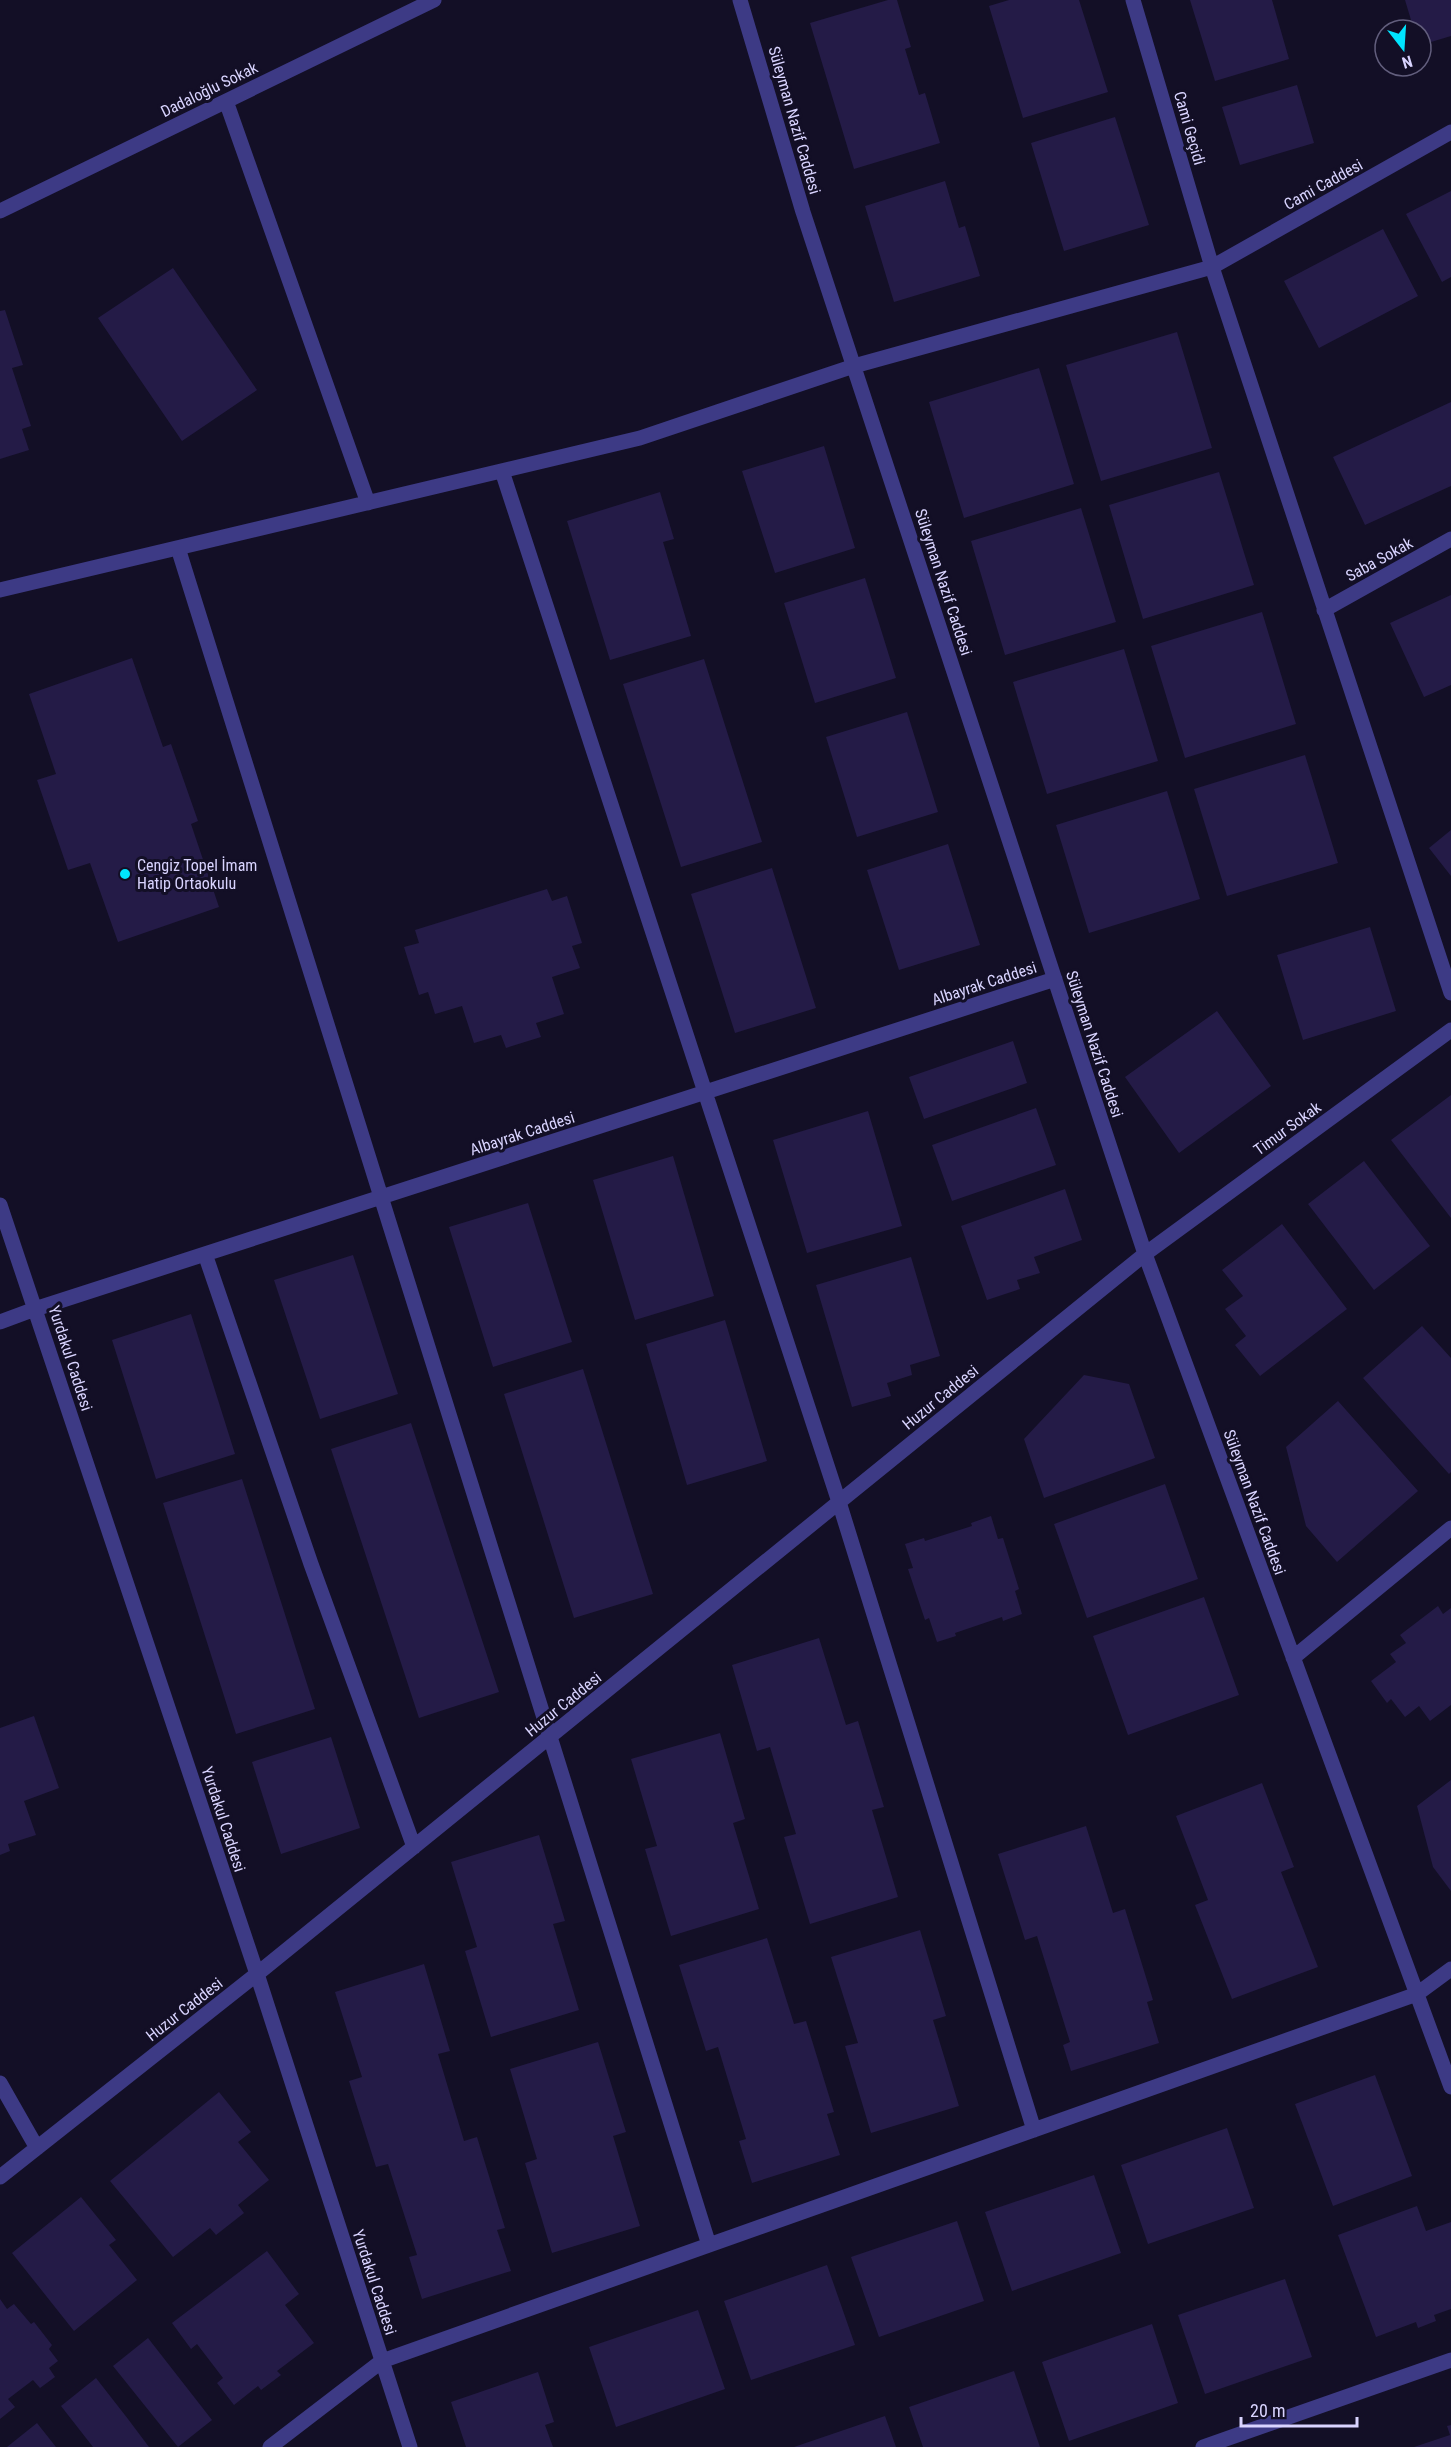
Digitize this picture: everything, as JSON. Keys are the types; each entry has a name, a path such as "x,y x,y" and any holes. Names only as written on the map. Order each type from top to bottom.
{"street":[{"name":"Dadaloğlu Sokak","path":"0,211 434,0"},
{"name":"Süleyman Nazif Caddesi","path":"740,0 803,212 1145,1254 1451,2087"},
{"name":"Cami Geçidi","path":"1133,0 1212,267 1451,993"},
{"path":"226,101 368,503"},
{"name":"Cami Caddesi","path":"0,590 640,438 854,366 1212,267 1451,132"},
{"path":"502,471 839,1502 1034,2130"},
{"name":"Saba Sokak","path":"1324,610 1451,539"},
{"path":"178,548 709,2245"},
{"name":"Albayrak Caddesi","path":"0,1322 1055,979"},
{"name":"Timur Sokak","path":"1145,1254 1451,1030"},
{"name":"Yurdakul Caddesi","path":"0,1205 257,1974 410,2447"},
{"path":"205,1254 311,1564 414,1847"},
{"name":"Huzur Caddesi","path":"0,2177 257,1974 1145,1254"},
{"path":"1293,1658 1451,1528"},
{"path":"270,2447 382,2361 1417,1994 1451,1969"},
{"path":"0,2084 37,2148"},
{"path":"1203,2447 1451,2360"}],"building":[{"path":"888,0 897,0 911,47 905,49 919,95 925,93 940,143 854,169 810,23"},
{"path":"1009,0 1079,0 1108,92 1023,118 989,6"},
{"path":"1190,0 1272,0 1289,59 1215,81"},
{"path":"1405,0 1451,0 1451,36 1433,41 1433,18 1410,18"},
{"path":"1297,85 1314,143 1240,165 1222,107"},
{"path":"1115,117 1149,225 1064,251 1031,143"},
{"path":"945,181 959,228 965,226 980,276 894,302 865,206"},
{"path":"1451,191 1451,277 1442,282 1406,214"},
{"path":"1383,229 1418,296 1319,348 1284,281"},
{"path":"173,268 257,390 182,441 98,318"},
{"path":"5,310 23,365 12,368 31,426 22,429 29,450 0,459 0,311"},
{"path":"1177,332 1212,448 1101,481 1066,365"},
{"path":"1039,368 1074,484 964,518 929,402"},
{"path":"1451,402 1451,486 1365,525 1333,457"},
{"path":"824,446 855,548 775,573 742,471"},
{"path":"1219,472 1254,585 1143,619 1109,505"},
{"path":"660,492 674,539 663,542 691,636 610,660 567,521"},
{"path":"1081,508 1116,622 1005,655 971,541"},
{"path":"865,578 896,678 815,703 784,603"},
{"path":"1451,595 1451,685 1424,697 1390,623"},
{"path":"1262,612 1296,724 1185,758 1151,646"},
{"path":"1124,649 1158,761 1047,794 1013,682"},
{"path":"132,658 163,747 171,744 198,821 191,824 219,907 118,942 90,863 68,870 37,780 56,774 29,694"},
{"path":"704,659 762,842 681,867 623,684"},
{"path":"907,712 938,812 857,837 826,737"},
{"path":"1305,755 1338,863 1227,896 1194,789"},
{"path":"1167,791 1200,899 1089,933 1056,825"},
{"path":"1451,830 1451,876 1429,848"},
{"path":"948,844 980,945 899,970 867,870"},
{"path":"772,868 816,1008 735,1033 691,894"},
{"path":"547,889 552,901 567,896 582,943 572,946 580,968 552,977 564,1014 536,1023 541,1037 506,1048 501,1035 474,1043 462,1006 435,1014 428,992 419,995 404,947 419,943 415,930"},
{"path":"1370,927 1396,1011 1303,1040 1277,955"},
{"path":"1217,1011 1271,1086 1179,1153 1125,1077"},
{"path":"1013,1041 1027,1083 924,1119 909,1077"},
{"path":"1451,1095 1451,1218 1391,1140"},
{"path":"1036,1108 1056,1165 952,1201 932,1145"},
{"path":"868,1111 902,1226 807,1253 773,1140"},
{"path":"673,1156 714,1296 635,1320 593,1180"},
{"path":"1364,1161 1430,1246 1374,1290 1308,1204"},
{"path":"1065,1189 1082,1240 1034,1257 1040,1273 1017,1280 1020,1289 987,1300 961,1226"},
{"path":"528,1203 572,1342 493,1367 449,1227"},
{"path":"1282,1224 1347,1309 1260,1376 1235,1345 1246,1336 1225,1309 1243,1296 1222,1270"},
{"path":"353,1255 398,1394 320,1419 274,1280"},
{"path":"911,1257 940,1356 910,1365 912,1375 887,1383 891,1396 852,1407 816,1285"},
{"path":"191,1314 235,1454 156,1479 112,1340"},
{"path":"725,1320 767,1461 687,1485 646,1344"},
{"path":"1422,1326 1451,1358 1451,1472 1449,1474 1363,1378"},
{"path":"583,1369 653,1594 574,1618 504,1394"},
{"path":"1084,1375 1129,1384 1155,1458 1044,1498 1024,1439"},
{"path":"1338,1401 1418,1491 1337,1562 1306,1526 1286,1447"},
{"path":"411,1423 499,1692 419,1718 331,1449"},
{"path":"242,1479 315,1709 236,1734 163,1503"},
{"path":"1165,1484 1198,1579 1087,1618 1054,1524"},
{"path":"991,1516 998,1539 1003,1538 1019,1589 1015,1591 1022,1614 1003,1621 1002,1617 955,1633 956,1636 937,1642 929,1618 925,1620 908,1569 913,1568 905,1544 924,1538 925,1541 972,1526 971,1523"},
{"path":"1204,1597 1239,1695 1128,1735 1093,1636"},
{"path":"1438,1606 1443,1614 1451,1608 1451,1705 1430,1721 1419,1706 1405,1717 1391,1699 1387,1703 1371,1681 1396,1662 1390,1654 1406,1643 1400,1635"},
{"path":"819,1638 846,1725 858,1721 884,1807 872,1810 898,1897 810,1924 784,1837 796,1834 770,1747 757,1751 732,1665"},
{"path":"34,1716 59,1788 24,1801 36,1835 8,1844 10,1851 0,1855 0,1728"},
{"path":"720,1733 745,1819 733,1823 759,1909 671,1936 645,1849 657,1846 631,1759"},
{"path":"331,1737 360,1828 281,1854 252,1762"},
{"path":"1451,1780 1451,1891 1433,1867 1417,1806"},
{"path":"1262,1783 1294,1867 1281,1872 1318,1967 1232,1999 1195,1905 1208,1900 1176,1816"},
{"path":"1086,1826 1113,1913 1125,1909 1153,2000 1147,2002 1159,2043 1071,2071 1063,2045 1070,2042 1037,1936 1025,1940 998,1854"},
{"path":"539,1835 565,1921 553,1924 579,2010 491,2037 465,1951 477,1947 451,1862"},
{"path":"920,1930 946,2016 933,2020 959,2106 871,2133 845,2046 858,2043 831,1957"},
{"path":"767,1938 794,2024 806,2021 834,2112 827,2114 840,2155 752,2183 739,2141 746,2139 718,2047 706,2051 679,1965"},
{"path":"424,1964 450,2051 438,2054 464,2141 477,2137 505,2228 497,2230 511,2271 422,2299 409,2257 417,2255 388,2164 376,2167 349,2081 362,2077 335,1992"},
{"path":"598,2042 626,2132 613,2136 640,2226 552,2253 525,2163 537,2159 510,2069"},
{"path":"1375,2075 1412,2176 1333,2206 1295,2104"},
{"path":"219,2092 251,2132 238,2142 269,2180 238,2205 244,2213 216,2235 210,2228 173,2257 110,2181"},
{"path":"1227,2128 1254,2208 1148,2244 1121,2165"},
{"path":"1094,2175 1121,2253 1012,2291 985,2212"},
{"path":"81,2197 116,2240 109,2245 137,2280 74,2331 12,2253"},
{"path":"1417,2206 1426,2231 1451,2222 1451,2309 1434,2315 1436,2321 1418,2328 1416,2322 1376,2337 1338,2235"},
{"path":"957,2221 984,2301 879,2337 851,2257"},
{"path":"267,2251 299,2294 285,2305 314,2343 277,2371 281,2375 261,2390 258,2386 234,2405 217,2383 223,2378 197,2344 191,2349 172,2323"},
{"path":"827,2265 855,2345 751,2380 724,2301"},
{"path":"1285,2279 1312,2357 1205,2394 1178,2315"},
{"path":"0,2299 7,2309 14,2304 31,2324 34,2322 52,2345 49,2349 58,2361 49,2368 55,2377 40,2388 33,2380 8,2399 15,2407 0,2419"},
{"path":"698,2310 725,2389 616,2427 589,2347"},
{"path":"1152,2324 1178,2403 1069,2441 1042,2362"},
{"path":"148,2338 212,2420 178,2447 113,2366"},
{"path":"1014,2371 1040,2447 923,2447 909,2407"},
{"path":"538,2372 554,2422 545,2425 553,2447 466,2447 451,2402"},
{"path":"96,2378 149,2447 93,2447 61,2406"},
{"path":"885,2416 896,2447 794,2447"},
{"path":"37,2423 56,2447 7,2447"},
{"path":"1451,2425 1451,2447 1414,2447 1450,2435 1447,2426"}],"place":[{"name":"Cengiz Topel İmam Hatip Ortaokulu","path":"125,874"}]}
